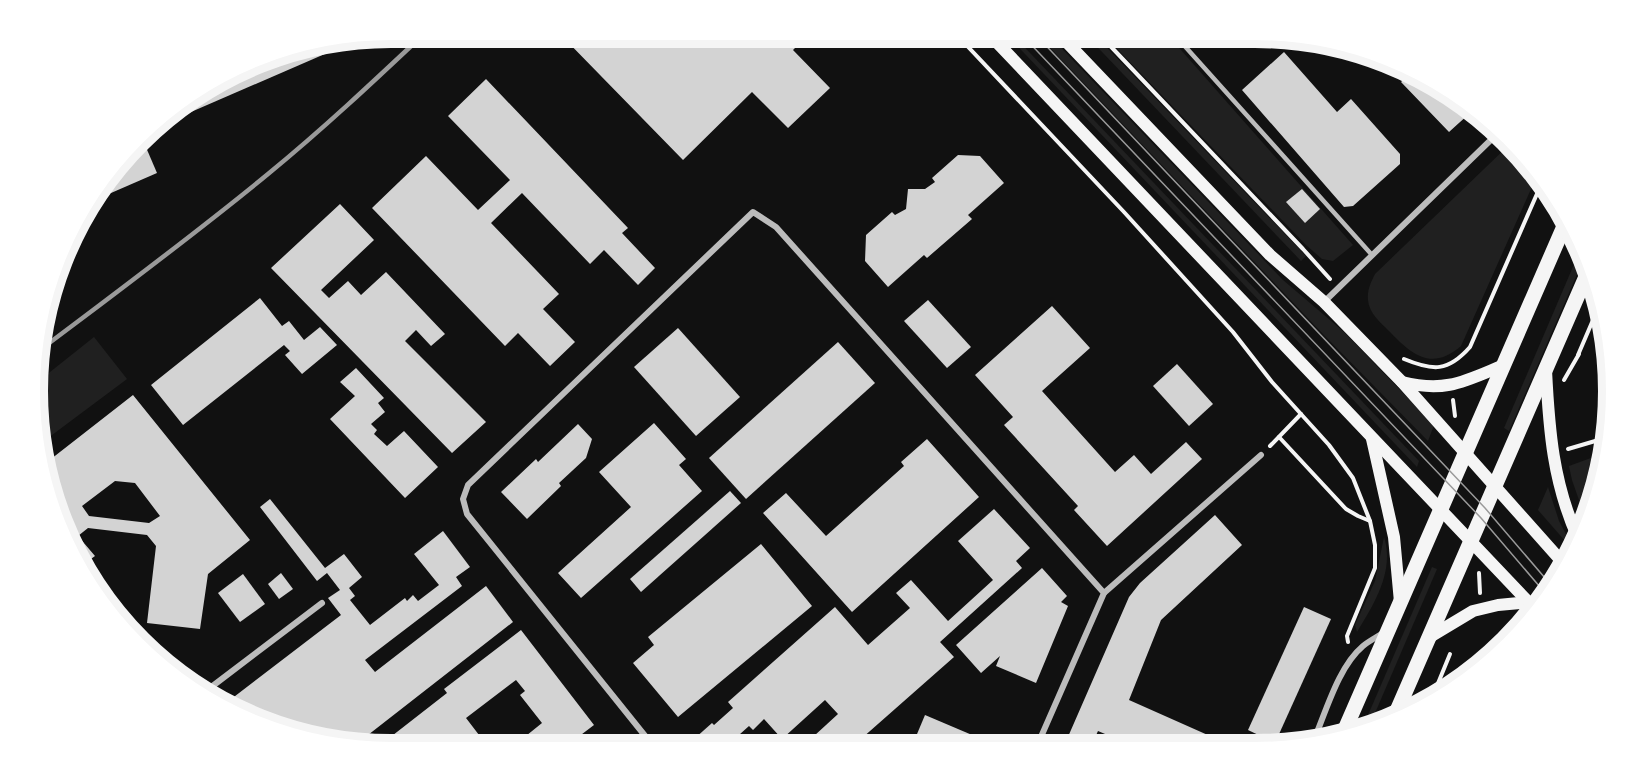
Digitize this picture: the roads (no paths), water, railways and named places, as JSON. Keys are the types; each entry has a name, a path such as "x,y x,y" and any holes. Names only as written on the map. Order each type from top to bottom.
{"main road":[{"path":"998,44 1530,602"},
{"path":"1069,44 1270,255 1324,302 1402,382 1558,558"},
{"path":"1347,725 1562,230"},
{"path":"1399,706 1584,282"},
{"path":"1402,382 1433,387 1451,386 1504,365"},
{"path":"1546,369 1548,410 1558,483 1574,526"},
{"path":"1372,438 1394,537 1400,602"},
{"path":"1428,638 1473,610 1498,605 1527,606"}],"street":[{"path":"1324,302 1492,138"},
{"path":"647,738 467,514 463,499 468,485 753,212 776,227 1104,593"},
{"path":"1041,738 1104,593 1261,455"},
{"path":"211,687 322,603"},
{"path":"1317,732 1343,671 1352,657 1364,644 1389,630"}],"lane":[{"path":"1183,44 1372,255"}],"tram line":[{"path":"1030,44 1481,518 1540,587"},
{"path":"1044,44 1485,508 1546,579"}],"railway":[{"path":"46,345 268,174 413,44"}]}
